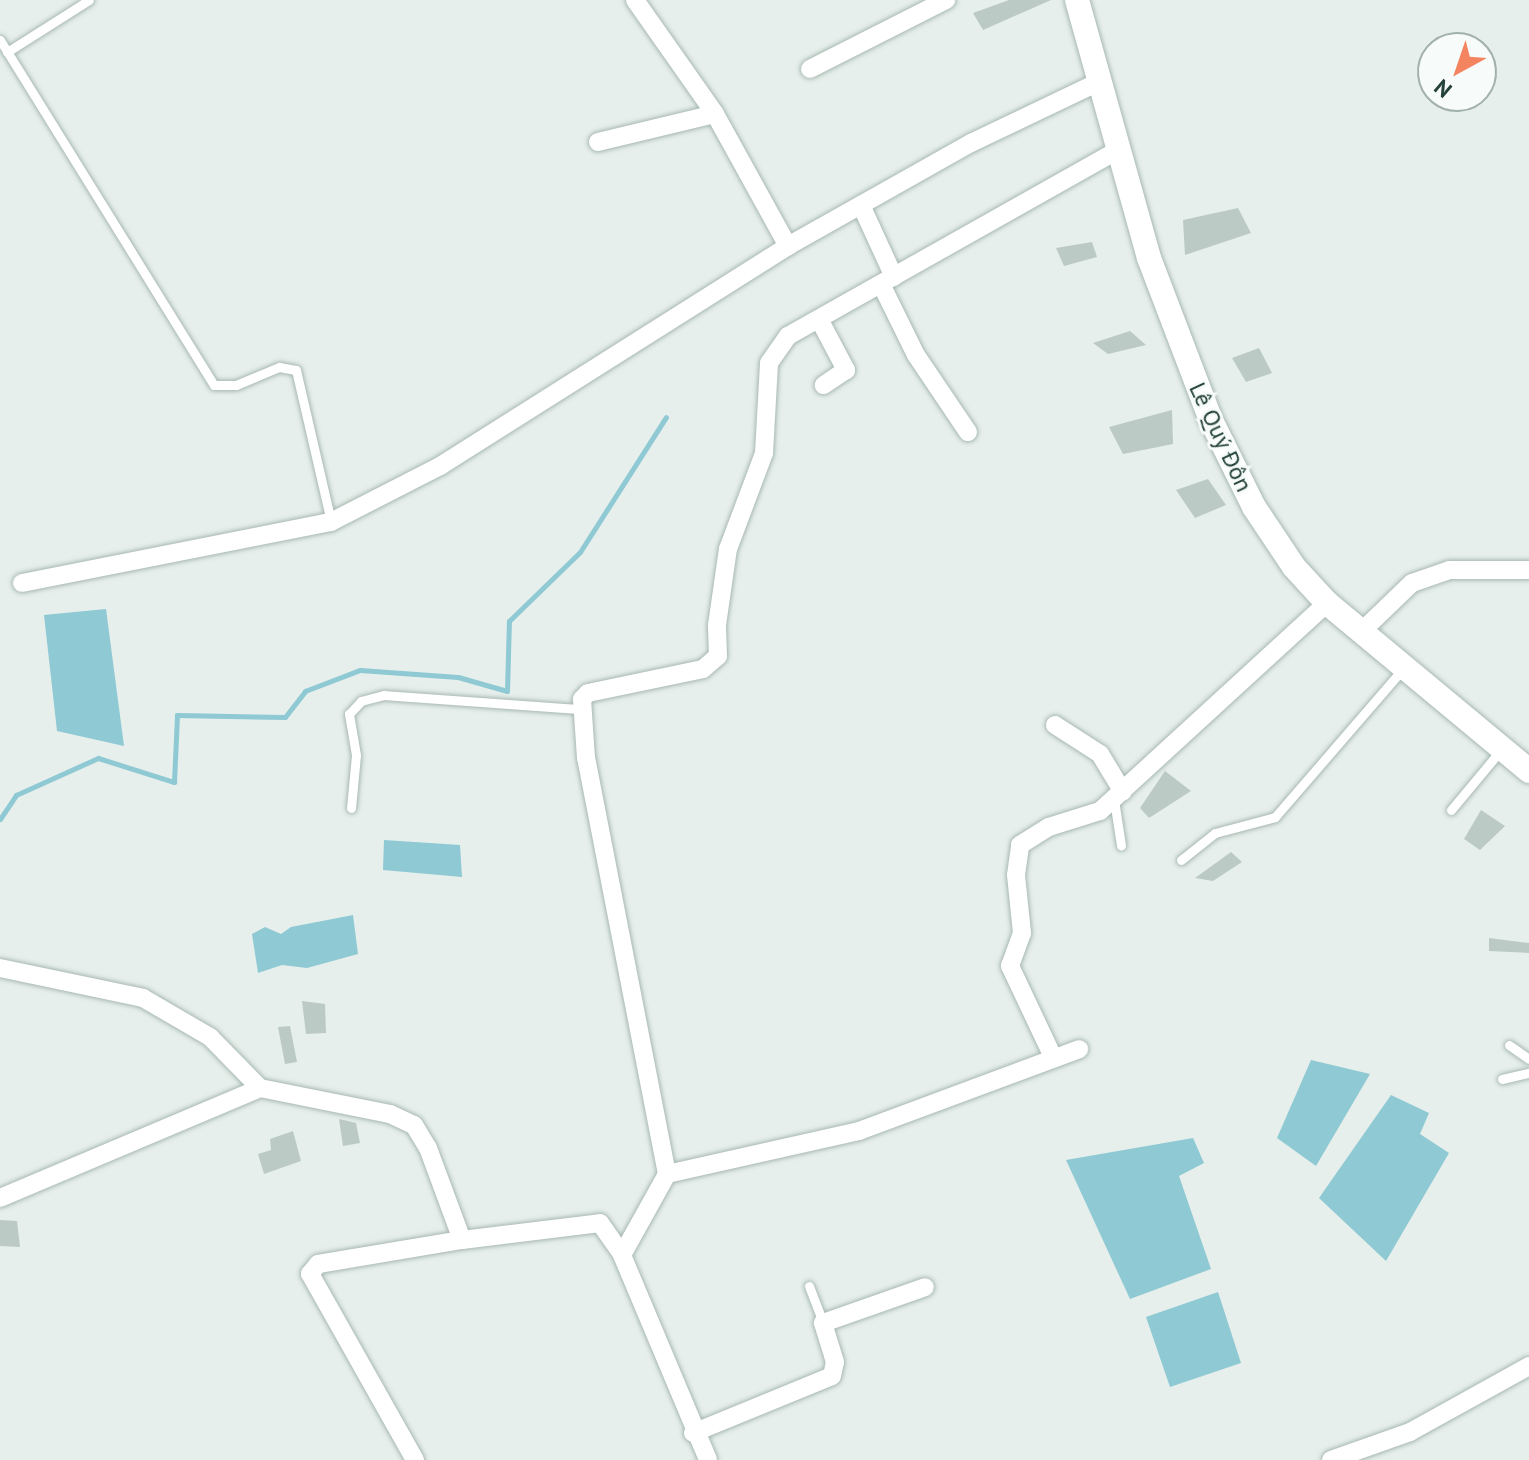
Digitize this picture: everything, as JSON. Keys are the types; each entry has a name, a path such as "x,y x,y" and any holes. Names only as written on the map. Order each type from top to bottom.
{"main road":[{"name":"Lê Quý Đôn","path":"1077,0 1149,258 1233,471 1270,535 1327,603 1402,670 1529,771"}],"street":[{"path":"635,0 715,114 788,246"},
{"path":"810,69 946,0"},
{"path":"22,583 331,522 440,466 788,246 971,143 1099,82"},
{"path":"598,142 715,114"},
{"path":"622,1255 667,1174 586,758 581,709 588,693 703,669 718,656 717,625 728,549 764,453 769,363 788,336 1118,150"},
{"path":"861,205 916,355 968,432"},
{"path":"819,319 846,370 824,385"},
{"path":"1360,633 1412,583 1449,570 1529,570"},
{"path":"1053,1057 1010,966 1022,933 1016,857 1031,836 1090,816 1118,796 1327,603"},
{"path":"1055,725 1100,754 1118,796"},
{"path":"0,968 143,998 210,1037 260,1088"},
{"path":"667,1174 859,1131 1079,1049"},
{"path":"0,1198 260,1088 390,1114 414,1125 428,1148 462,1240"},
{"path":"415,1460 310,1274 318,1264 590,1222 607,1228 622,1255 693,1433 708,1460"},
{"path":"693,1433 832,1376 835,1362 823,1323 925,1287"},
{"path":"1331,1460 1410,1432 1529,1366"}],"lane":[{"path":"7,52 89,0"},
{"path":"0,40 214,385 236,385 279,367 296,370 331,522"},
{"path":"1181,860 1215,833 1275,817 1402,670"},
{"path":"351,808 356,755 349,714 361,701 384,695 581,709"},
{"path":"1451,810 1503,748"},
{"path":"1118,796 1121,845"},
{"path":"1509,1045 1529,1059"},
{"path":"1502,1079 1529,1073"},
{"path":"809,1286 823,1323"}],"water":[{"path":"106,609 124,746 57,731 44,615"},
{"path":"384,840 460,845 462,877 383,870"},
{"path":"353,915 358,954 307,968 282,965 258,973 252,934 265,927 281,934 291,927"},
{"path":"1311,1060 1370,1074 1316,1166 1277,1138"},
{"path":"1391,1095 1429,1113 1420,1134 1449,1153 1386,1261 1319,1198"},
{"path":"1193,1138 1204,1163 1179,1176 1211,1269 1130,1299 1066,1160"},
{"path":"1218,1292 1241,1363 1170,1387 1146,1317"}],"building":[{"path":"1009,0 1051,0 983,30 973,13"},
{"path":"1238,208 1251,233 1185,255 1183,220"},
{"path":"1092,242 1097,257 1064,266 1056,248"},
{"path":"1130,331 1146,345 1108,354 1093,343"},
{"path":"1259,348 1272,373 1246,382 1232,358"},
{"path":"1172,410 1173,444 1123,454 1109,427"},
{"path":"1208,479 1226,505 1195,518 1176,490"},
{"path":"1165,771 1191,791 1149,818 1140,808"},
{"path":"1481,810 1505,826 1480,850 1464,839"},
{"path":"1231,852 1242,862 1213,881 1195,878"},
{"path":"1489,938 1529,943 1529,953 1489,951"},
{"path":"302,1001 325,1004 326,1033 306,1034"},
{"path":"290,1026 297,1062 285,1064 278,1027"},
{"path":"339,1119 356,1123 360,1143 343,1146"},
{"path":"293,1131 301,1161 264,1174 258,1154 271,1150 270,1139"},
{"path":"0,1220 17,1221 20,1247 0,1246"}],"waterway":[{"path":"0,819 16,795 98,758 174,782 177,715 285,717 305,691 360,670 458,677 507,691 509,621 580,552 666,417"}]}
